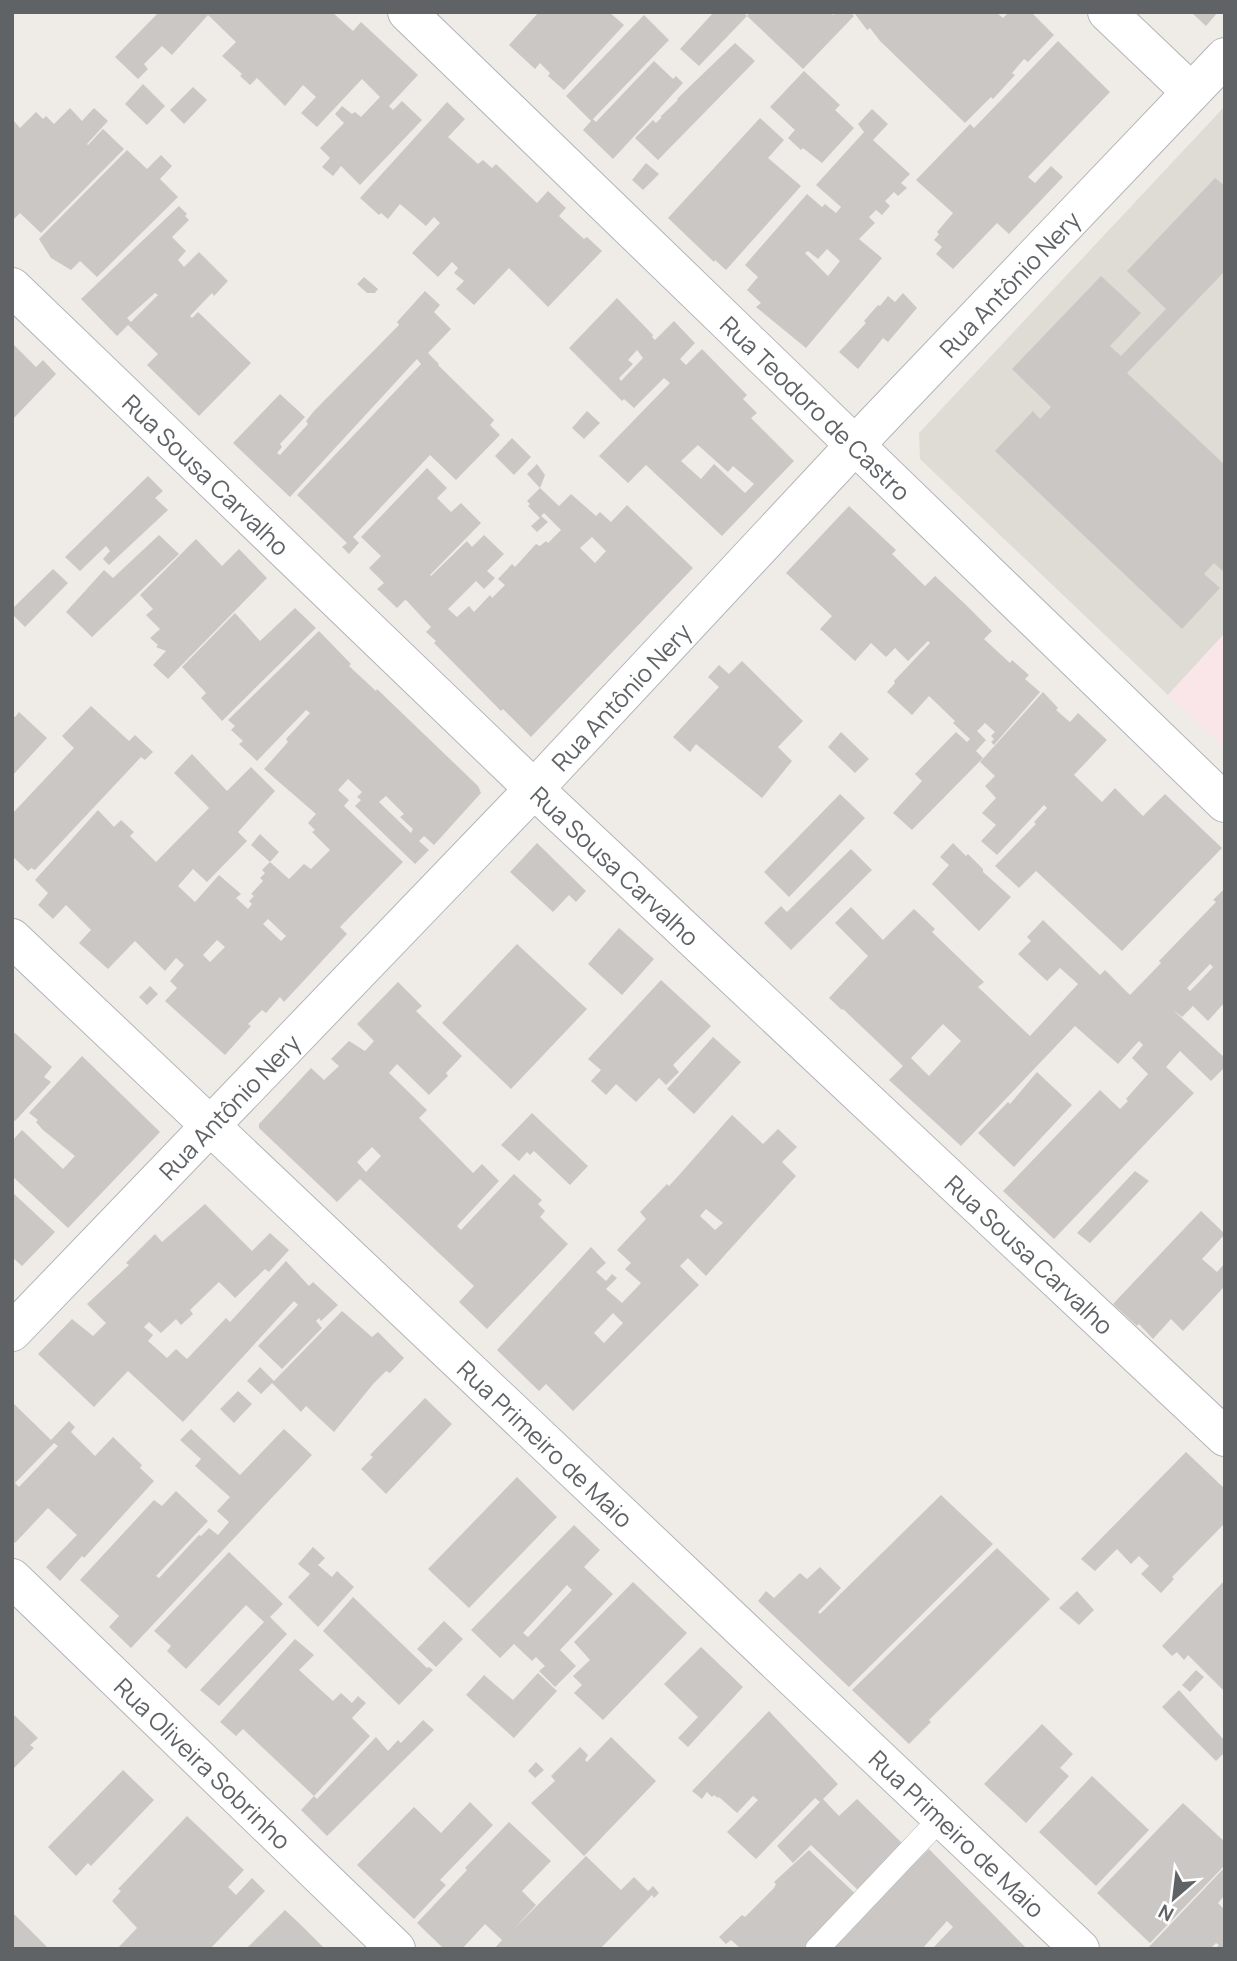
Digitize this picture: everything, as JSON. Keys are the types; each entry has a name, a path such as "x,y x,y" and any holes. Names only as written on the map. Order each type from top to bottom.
{"street":[{"name":"Rua Teodoro de Castro","path":"407,12 1225,803"},
{"path":"1107,12 1191,93"},
{"name":"Rua Antônio Nery","path":"12,1332 534,789 854,446 1225,57"},
{"name":"Rua Sousa Carvalho","path":"12,287 534,789 1225,1437"},
{"name":"Rua Primeiro de Maio","path":"12,938 1080,1949"},
{"name":"Rua Oliveira Sobrinho","path":"12,1578 396,1949"}],"lane":[{"path":"817,1949 941,1818"}],"shaded area":[{"path":"1225,106 1225,633 1168,695 920,459 919,433"},
{"path":"1225,633 1225,748 1168,695"}],"building":[{"path":"159,12 332,12 353,31 361,22 418,75 389,106 393,110 402,101 422,120 360,185 341,166 333,176 322,167 330,158 320,148 344,123 335,114 342,106 361,117 380,97 362,79 317,127 301,113 316,97 303,85 285,106 257,78 250,85 222,56 236,42 208,15 172,55 162,46 144,64 148,69 138,79 115,57"},
{"path":"539,12 609,12 624,25 564,90 548,76 550,73 540,63 535,69 509,45"},
{"path":"714,12 743,12 747,16 699,66 680,49"},
{"path":"750,12 830,12 833,15 836,12 850,12 854,16 803,69 747,16"},
{"path":"996,12 1003,18 1009,12 1031,12 1054,35 1028,62 1024,59 1012,73 1015,75 993,99 991,97 965,123 880,41 870,28 867,30 855,14"},
{"path":"1191,12 1218,12 1206,26"},
{"path":"644,15 669,40 593,119 596,122 654,61 673,79 676,76 683,83 613,159 583,130 591,121 566,96"},
{"path":"1058,41 1110,92 1028,177 1035,183 1051,166 1063,177 1009,234 997,223 953,269 936,254 942,247 934,240 939,234 937,232 953,213 916,180 970,124 974,128"},
{"path":"735,43 755,61 658,160 635,138 653,120 656,123"},
{"path":"804,71 840,105 835,110 854,128 822,163 788,138 795,130 770,107"},
{"path":"143,84 165,106 147,125 125,104"},
{"path":"193,87 207,100 184,124 170,110"},
{"path":"447,102 465,119 448,137 478,164 483,160 492,168 496,164 537,203 548,191 566,208 559,216 602,251 548,307 509,268 474,305 456,289 464,281 454,273 458,268 452,262 438,277 412,253 440,223 434,217 426,226 400,204 388,219 381,213 379,215 360,198"},
{"path":"70,108 82,121 94,108 108,121 88,145 103,129 124,149 41,233 20,213 12,221 12,119 20,128 36,112 43,119 46,116 54,124"},
{"path":"872,109 888,124 873,140 910,174 901,183 907,188 898,196 894,192 885,201 890,206 882,215 876,210 869,217 875,223 859,239 882,258 806,348 756,307 761,303 747,290 758,277 745,265 807,194 822,207 825,204 836,213 841,207 816,185 864,132 858,124","holes":["827,249 840,261 828,276 805,253 808,251 818,259"]},
{"path":"760,118 784,140 768,158 801,186 726,270 668,218"},
{"path":"127,150 147,169 161,155 172,166 160,179 178,197 97,277 80,261 71,270 51,258 39,239"},
{"path":"646,163 659,174 643,190 632,180"},
{"path":"1215,178 1225,186 1225,271 1127,373 1225,465 1225,573 1214,563 1204,574 1220,588 1182,629 995,451 1033,411 1040,419 1051,407 1012,369 1101,276 1141,313 1110,346 1121,356 1166,309 1127,271"},
{"path":"179,206 189,220 172,237 186,251 178,260 184,267 199,252 228,281 190,316 192,318 198,312 251,363 199,416 147,365 158,354 128,325 117,336 81,299","holes":["155,293 158,295 131,322 127,318"]},
{"path":"364,277 378,289 375,293 367,293 357,284"},
{"path":"425,291 440,305 434,312 451,329 428,353 494,420 490,425 500,435 456,480 430,455 353,537 359,543 349,554 342,547 347,543 297,495 421,364 417,359 290,497 233,443 280,394 305,417 280,444 282,447 277,453 280,455 308,424 306,421 314,411 399,325 397,322"},
{"path":"903,293 917,308 888,342 883,338 858,369 839,352 866,323 864,321 878,305 888,296 895,302"},
{"path":"617,298 655,340 674,321 695,343 680,359 686,365 702,349 747,395 743,399 757,413 751,418 794,461 722,536 646,465 628,483 599,456 670,383 664,378 634,408 624,399 622,401 569,348","holes":["637,350 643,358 621,381 619,378 633,364 628,360","698,445 728,472 733,466 754,484 745,493 714,464 701,479 681,461"]},
{"path":"12,343 36,367 43,360 56,374 12,420"},
{"path":"587,411 600,423 584,439 572,428"},
{"path":"512,438 531,457 514,475 495,456"},
{"path":"537,464 545,475 540,488 527,474"},
{"path":"427,468 447,488 437,498 451,512 461,503 481,523 430,575 467,541 472,547 484,535 504,554 487,571 495,578 484,589 476,581 448,609 457,617 469,606 474,612 490,595 492,598 505,585 498,579 512,564 515,567 536,544 540,546 546,541 548,543 561,530 544,513 541,516 548,522 537,532 531,526 540,518 528,506 530,504 527,501 540,488 559,506 571,494 596,516 600,512 611,522 627,505 693,568 531,737 503,709 501,711 434,643 436,641 426,632 431,627 407,601 397,608 377,589 384,583 369,568 381,556 361,537","holes":["592,537 606,551 595,563 580,548"]},
{"path":"148,476 163,491 155,498 168,510 109,565 103,559 110,551 106,546 80,571 65,557"},
{"path":"849,506 896,550 892,554 925,586 935,576 964,603 992,631 984,639 1010,663 1012,660 1029,675 1025,679 1040,692 994,745 991,736 995,732 985,723 977,731 986,740 976,751 983,758 912,830 893,813 922,781 915,774 956,732 967,742 970,739 929,696 912,715 887,692 930,643 928,641 908,661 895,648 886,657 871,643 855,661 820,629 832,616 786,573"},
{"path":"159,535 179,554 92,637 66,612 104,570 113,578"},
{"path":"196,539 222,566 239,549 267,578 168,679 153,665 166,651 156,647 158,645 150,638 160,629 146,615 153,609 140,595"},
{"path":"53,569 68,583 25,627 12,614 12,609"},
{"path":"295,608 316,628 222,721 201,698 206,693 182,667 235,613 260,641"},
{"path":"319,631 351,664 349,666 376,691 377,689 478,786 481,793 434,845 424,836 419,841 429,850 415,864 355,806 361,800 357,797 362,792 348,779 338,790 349,800 344,806 403,862 340,927 347,934 284,1002 280,997 266,1013 262,1010 225,1055 165,1001 177,988 170,981 184,965 176,958 165,971 135,941 108,969 79,943 91,930 66,905 53,919 38,905 48,893 35,880 98,810 114,827 121,820 134,832 130,836 156,862 209,808 174,773 192,754 227,791 251,767 275,791 238,832 247,841 207,882 193,869 178,886 195,902 219,875 241,894 236,898 248,909 252,904 249,901 254,896 251,894 263,881 260,878 265,873 262,870 270,862 289,879 304,864 311,869 330,850 312,832 315,830 308,823 316,814 264,769 310,713 306,710 257,761 239,744 243,741 231,730 235,726 228,720","holes":["386,796 404,814 400,817 413,829 411,833 379,802","268,919 286,936 281,941 263,924","217,940 225,947 210,962 203,955"]},
{"path":"742,661 803,721 778,747 792,761 762,798 696,744 690,752 673,737 719,687 708,677 719,665 729,674"},
{"path":"1043,692 1058,708 1056,710 1070,722 1078,713 1107,740 1074,775 1102,802 1115,788 1143,816 1165,794 1222,848 1122,951 1036,871 1019,888 995,866 1036,824 1034,822 1047,808 1044,805 997,855 981,841 996,825 982,813 996,798 985,786 995,776 980,762"},
{"path":"91,706 129,741 135,735 153,752 145,760 141,757 35,870 31,868 28,871 12,856 12,814 74,748 62,736"},
{"path":"19,712 47,738 12,776 12,715 15,717"},
{"path":"841,732 869,759 855,773 828,747"},
{"path":"840,794 865,818 789,897 764,872"},
{"path":"260,834 279,852 270,862 251,845"},
{"path":"537,843 586,891 576,902 569,895 553,912 510,872"},
{"path":"953,843 966,856 968,854 983,872 1011,897 979,931 932,884 949,865 940,857"},
{"path":"851,849 872,870 791,950 764,923 781,906 787,912"},
{"path":"1225,888 1225,1002 1208,1021 1193,1006 1182,1017 1172,1009 1225,1058 1225,1067 1211,1081 1180,1051 1166,1067 1194,1093 1054,1239 1003,1191 1100,1090 1120,1109 1128,1101 1126,1099 1148,1074 1132,1058 1143,1045 1139,1041 1118,1064 1075,1026 961,1146 889,1080 903,1066 829,998 868,956 835,923 851,907 883,940 914,909 935,929 932,932 984,982 978,987 1030,1036 1078,984 1060,968 1047,981 1018,954 1031,941 1027,937 1043,920 1100,975 1105,970 1130,995 1216,902 1213,900","holes":["1210,964 1213,967 1190,991 1187,988","943,1024 961,1041 929,1076 911,1058"]},
{"path":"619,928 654,959 622,995 588,964"},
{"path":"517,944 587,1009 511,1089 442,1023"},
{"path":"661,980 711,1026 673,1065 679,1072 666,1085 659,1078 636,1102 616,1084 606,1095 591,1081 601,1070 588,1059"},
{"path":"398,982 422,1006 416,1011 462,1056 446,1073 448,1076 429,1095 397,1064 389,1073 427,1110 419,1118 473,1173 482,1164 499,1181 457,1226 461,1230 514,1174 542,1200 538,1204 545,1211 540,1217 568,1244 487,1329 459,1302 474,1286 360,1179 337,1202 259,1128 259,1124 311,1068 324,1080 339,1066 331,1059 349,1041 365,1051 374,1041 357,1024","holes":["372,1147 381,1156 366,1172 357,1162"]},
{"path":"150,986 158,994 147,1005 139,997"},
{"path":"15,1033 52,1067 44,1077 51,1082 15,1121 12,1119 12,1035"},
{"path":"713,1037 741,1062 694,1114 667,1089"},
{"path":"82,1056 160,1132 68,1228 12,1176 12,1141 22,1130 63,1169 75,1156 43,1130 36,1122 38,1120 29,1113"},
{"path":"1037,1072 1072,1105 1014,1167 978,1133 1008,1102 1010,1104"},
{"path":"532,1113 588,1166 570,1185 534,1151 530,1155 527,1152 519,1161 501,1145"},
{"path":"732,1115 763,1144 778,1129 797,1147 782,1162 796,1176 706,1276 688,1258 680,1266 699,1285 573,1411 546,1384 539,1391 497,1350 591,1247 606,1263 596,1272 606,1281 612,1274 617,1278 606,1289 622,1303 641,1283 625,1269 631,1263 617,1250 646,1219 640,1212 667,1184 669,1186","holes":["706,1209 723,1223 715,1230 700,1216","613,1313 623,1323 604,1343 594,1333"]},
{"path":"1135,1171 1149,1181 1090,1243 1077,1233"},
{"path":"12,1192 55,1232 22,1266 12,1257"},
{"path":"205,1204 252,1251 270,1233 289,1250 269,1272 265,1269 235,1298 219,1282 190,1310 193,1314 181,1325 176,1319 161,1333 149,1322 144,1327 153,1335 148,1341 167,1358 176,1349 187,1359 226,1318 230,1322 286,1261 309,1286 313,1282 338,1305 321,1321 319,1318 316,1321 322,1328 282,1369 258,1346 298,1305 294,1301 183,1422 128,1371 94,1407 38,1354 72,1319 93,1336 106,1323 87,1304 129,1265 126,1263 155,1234 162,1242"},
{"path":"1201,1211 1225,1234 1202,1259 1217,1272 1225,1263 1225,1289 1223,1288 1183,1331 1171,1319 1153,1339 1113,1304"},
{"path":"342,1311 372,1337 378,1332 404,1358 390,1373 386,1371 374,1383 334,1432 306,1406 301,1412 272,1383 261,1394 247,1381 260,1367 274,1381"},
{"path":"238,1391 252,1404 234,1423 220,1409"},
{"path":"425,1398 452,1424 386,1494 361,1469 373,1457 370,1455"},
{"path":"12,1402 51,1440 69,1421 75,1427 71,1432 95,1456 113,1437 142,1465 140,1468 154,1481 60,1581 46,1567 77,1535 48,1508 15,1543 12,1540","holes":["54,1443 58,1446 19,1487 15,1483"]},
{"path":"191,1429 240,1475 284,1429 312,1455 131,1648 109,1627 119,1616 80,1580 154,1500 162,1506 176,1491 208,1521 156,1576 159,1578 199,1535 209,1528 218,1535 229,1522 217,1511 230,1497 195,1466 201,1459 180,1440"},
{"path":"1186,1452 1225,1489 1225,1523 1172,1577 1174,1579 1161,1593 1141,1574 1149,1566 1139,1556 1131,1564 1117,1549 1095,1571 1081,1559"},
{"path":"517,1477 557,1517 469,1608 428,1569"},
{"path":"941,1495 993,1544 849,1687 758,1601 766,1591 774,1598 800,1573 807,1579 820,1567 841,1588 818,1612 820,1614"},
{"path":"574,1525 600,1550 584,1567 613,1594 560,1650 576,1666 555,1687 539,1671 545,1666 536,1657 532,1661 514,1644 500,1658 471,1630","holes":["567,1585 572,1590 528,1637 523,1633"]},
{"path":"313,1547 325,1558 318,1565 332,1577 337,1571 354,1587 318,1627 288,1597 310,1574 298,1564"},
{"path":"997,1548 1050,1599 929,1720 931,1722 909,1744 852,1690"},
{"path":"229,1552 283,1604 270,1617 287,1634 219,1706 200,1690 264,1622 246,1605 186,1669 167,1651 171,1646 154,1631"},
{"path":"1225,1580 1225,1692 1188,1655 1184,1660 1177,1652 1172,1656 1162,1646"},
{"path":"633,1582 687,1633 603,1720 574,1693 582,1685 573,1676 590,1660 574,1642"},
{"path":"1077,1591 1094,1610 1079,1625 1059,1608"},
{"path":"353,1597 427,1668 433,1670 399,1705 323,1631"},
{"path":"444,1621 463,1639 436,1667 417,1649"},
{"path":"295,1639 314,1655 299,1670 333,1701 341,1693 352,1703 358,1696 366,1703 352,1718 370,1736 314,1796 243,1729 236,1736 220,1722"},
{"path":"701,1647 743,1687 688,1747 678,1738 698,1717 664,1684"},
{"path":"1196,1670 1204,1677 1190,1692 1182,1685"},
{"path":"538,1673 557,1691 514,1738 466,1695 484,1675 513,1700"},
{"path":"1179,1690 1225,1741 1225,1752 1216,1761 1162,1707"},
{"path":"769,1711 838,1784 823,1799 839,1816 857,1799 906,1847 861,1893 811,1845 793,1863 777,1846 820,1802 815,1798 756,1859 727,1832 758,1800 753,1796 737,1813 719,1797 712,1797 707,1792 702,1799 692,1791"},
{"path":"12,1713 38,1738 30,1745 34,1748 12,1770"},
{"path":"423,1720 434,1730 327,1836 301,1810 314,1796 317,1799 376,1737 388,1751 398,1740 401,1743"},
{"path":"1042,1724 1073,1754 1060,1768 1069,1776 1026,1823 984,1784"},
{"path":"611,1737 656,1781 584,1856 531,1803 555,1781 551,1776 580,1747 588,1755 585,1760 587,1762"},
{"path":"536,1762 544,1770 535,1778 528,1771"},
{"path":"123,1770 154,1800 91,1866 88,1863 76,1876 48,1847"},
{"path":"1092,1776 1149,1830 1096,1886 1039,1832"},
{"path":"470,1802 493,1825 440,1880 446,1885 414,1919 357,1865 414,1807 441,1833"},
{"path":"1183,1803 1225,1842 1225,1865 1150,1943 1097,1893"},
{"path":"187,1816 244,1870 228,1887 236,1895 252,1878 265,1891 210,1949 117,1949 137,1928 112,1901 121,1891 118,1889"},
{"path":"509,1822 551,1861 522,1891 536,1905 513,1930 586,1856 621,1890 634,1877 648,1891 653,1886 659,1893 654,1898 652,1895 600,1949 494,1949 502,1940 485,1924 462,1949 444,1949 417,1923"},
{"path":"929,1849 1027,1949 932,1949 953,1927 947,1921 922,1949 824,1949"},
{"path":"809,1850 861,1899 812,1949 741,1949 731,1940 726,1944 719,1937 742,1915 745,1917 774,1888 774,1882"},
{"path":"1225,1867 1225,1895 1218,1903 1225,1910 1225,1949 1215,1949 1219,1945 1216,1943 1210,1949 1147,1949"},
{"path":"285,1910 301,1925 325,1949 246,1949"},
{"path":"12,1912 49,1949 12,1949"}]}
